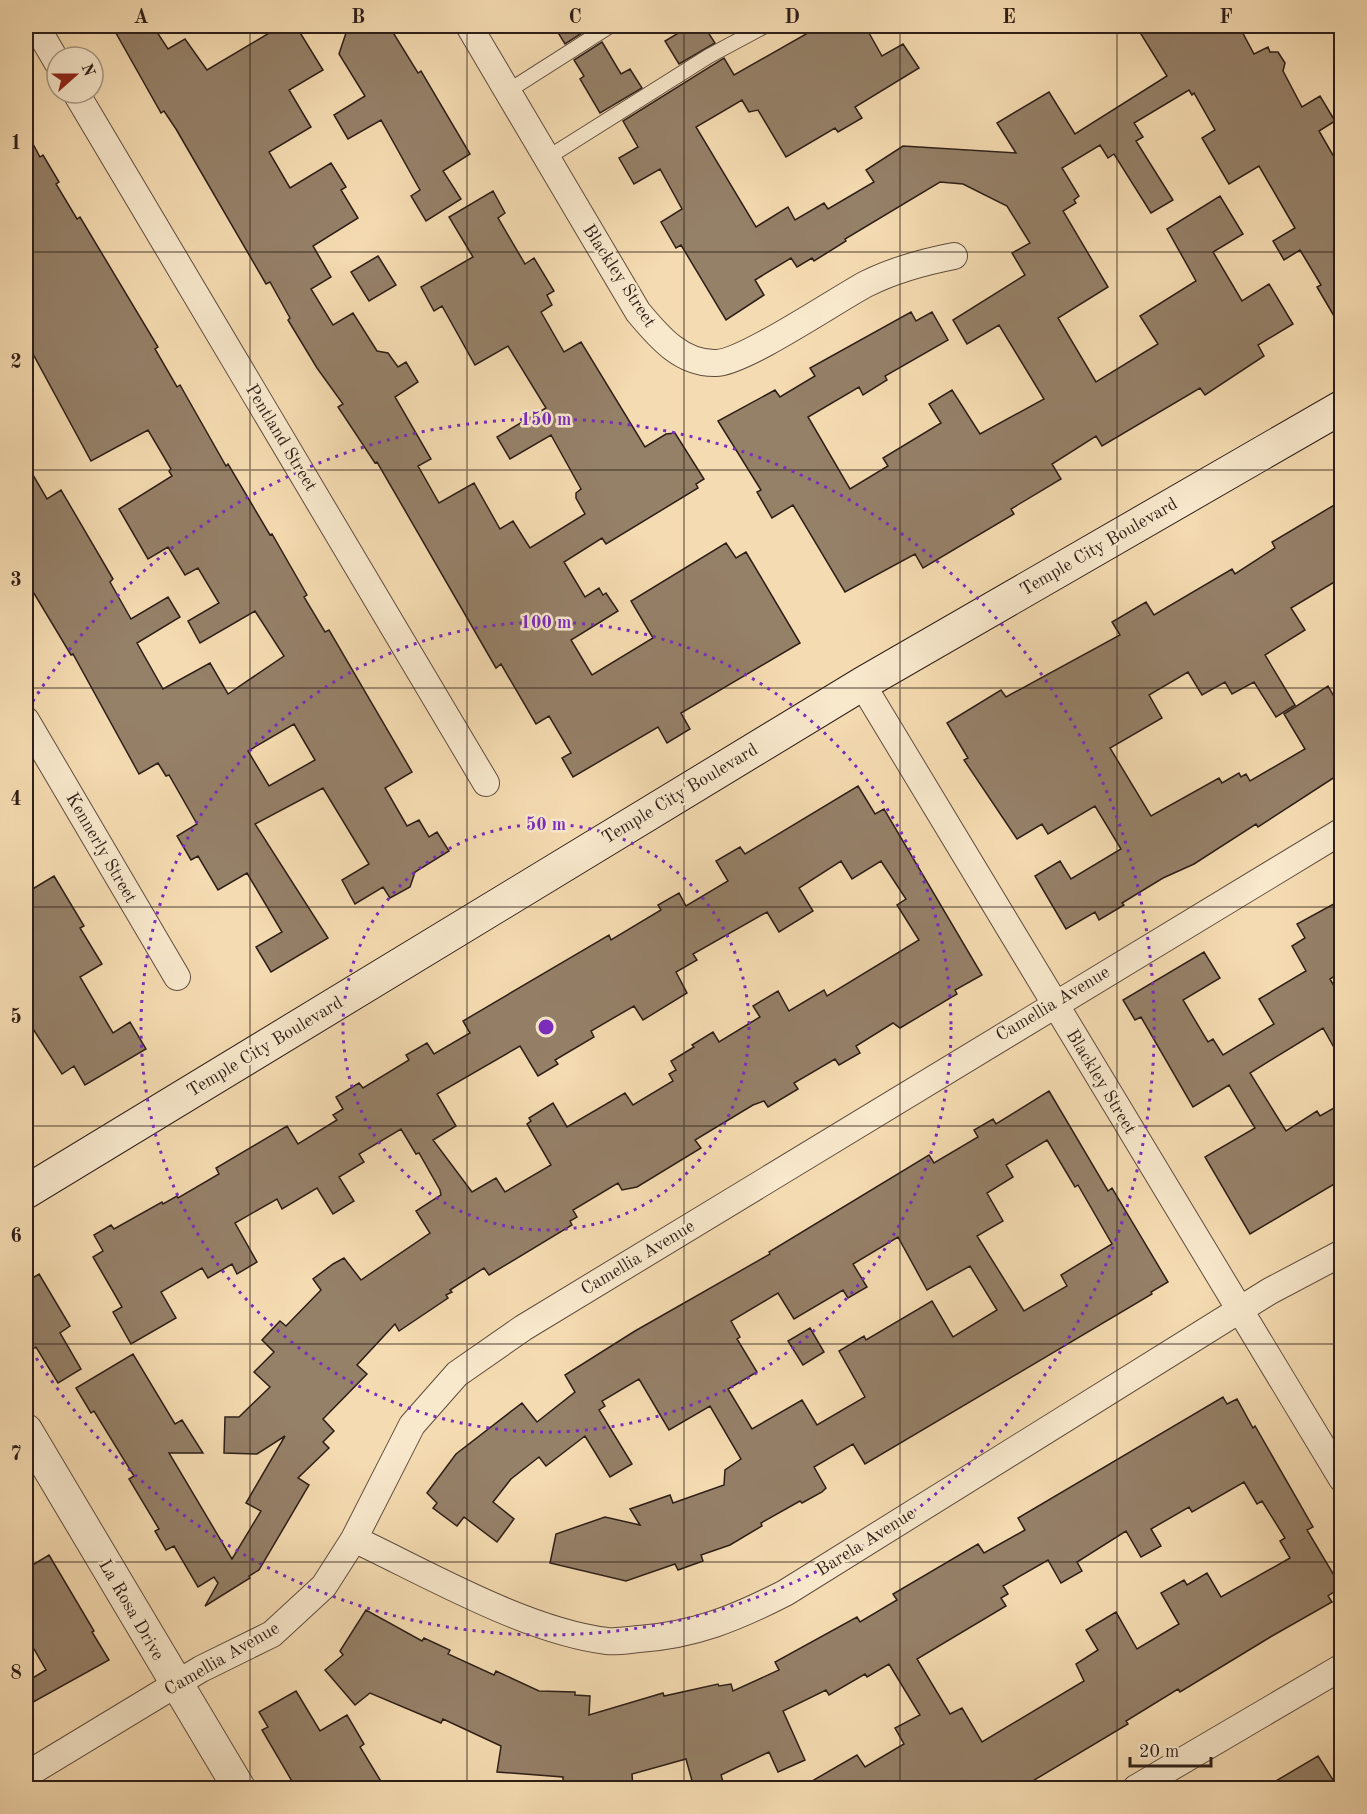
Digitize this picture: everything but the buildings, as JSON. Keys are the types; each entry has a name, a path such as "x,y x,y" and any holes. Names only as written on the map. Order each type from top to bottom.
{"main road":[{"name":"Temple City Boulevard","path":"26,1192 862,684 1341,408"}],"street":[{"path":"36,26 47,45"},
{"name":"Blackley Street","path":"469,26 638,312 666,344 692,358 717,364 745,354 868,283 919,262 954,256"},
{"name":"Pentland Street","path":"83,105 486,783"},
{"name":"Blackley Street","path":"862,684 1341,1479"},
{"name":"Kennerly Street","path":"26,720 177,977"},
{"name":"Camellia Avenue","path":"26,1775 176,1685 272,1634 324,1586 354,1539 411,1425 458,1374 523,1328 1054,1003 1341,831"},
{"name":"Barela Avenue","path":"354,1539 516,1616 560,1631 608,1641 654,1638 696,1630 736,1618 785,1593 1239,1311 1341,1253"},
{"name":"La Rosa Drive","path":"26,1430 239,1788"},
{"path":"1136,1788 1341,1667"}],"lane":[{"path":"508,91 610,26"},
{"path":"547,158 709,56 765,26"}]}
